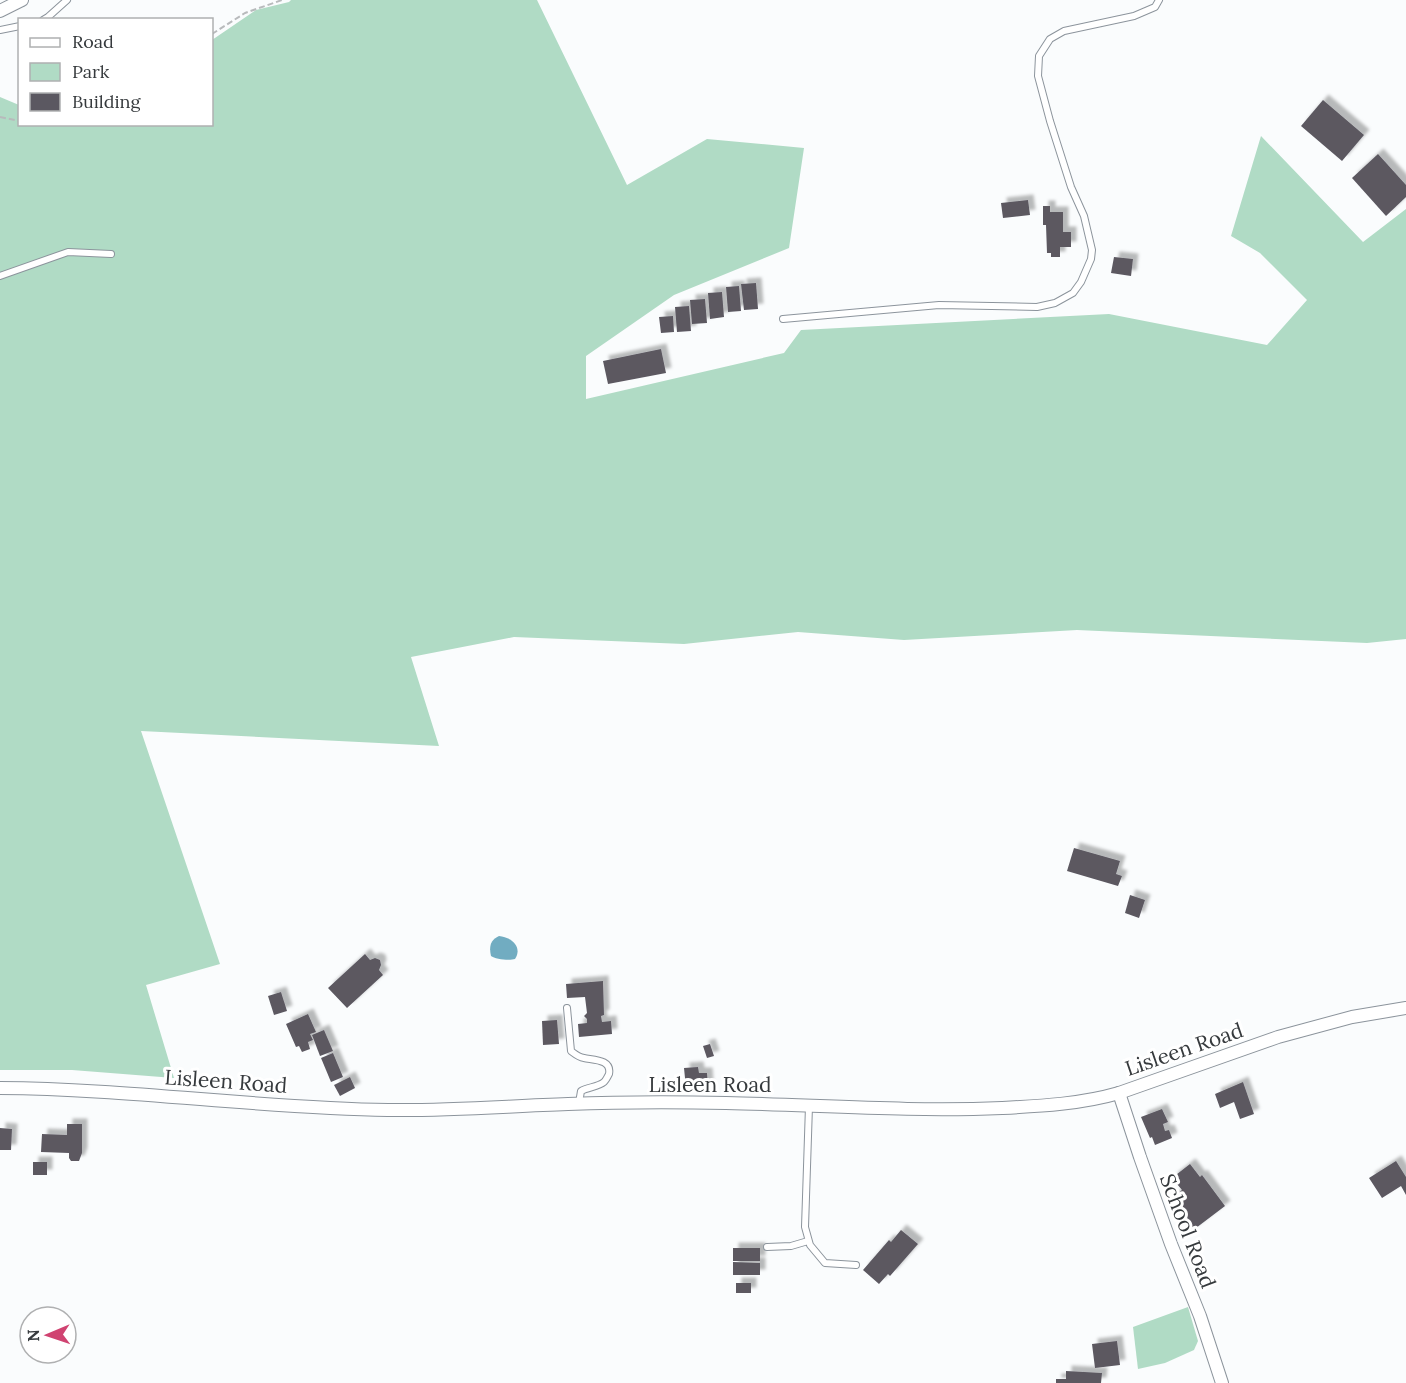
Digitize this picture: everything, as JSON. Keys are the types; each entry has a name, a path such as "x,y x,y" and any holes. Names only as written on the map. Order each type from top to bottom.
{"street":[{"path":"0,11 22,0"},
{"name":"Lisleen Road","path":"0,1088 388,1110 579,1104 723,1103 958,1110 1095,1100 1278,1037 1352,1017 1406,1008"},
{"name":"School Road","path":"1119,1093 1222,1383"}],"lane":[{"path":"46,18 68,0"},
{"path":"783,319 939,305 1037,307 1055,303 1072,293 1081,282 1091,259 1092,250 1084,216 1071,187 1050,121 1038,76 1039,56 1050,39 1064,31 1134,16 1155,7 1159,0"},
{"path":"0,30 18,26"},
{"path":"0,276 68,252 111,254"},
{"path":"567,1008 571,1051 582,1058 600,1060 606,1063 610,1070 604,1082 582,1091 579,1104"},
{"path":"809,1105 806,1227 808,1241 825,1263 856,1265"},
{"path":"767,1247 791,1246 808,1241"}],"path":[{"path":"213,33 245,13 282,0"},
{"path":"0,117 18,121"}],"green space":[{"path":"291,0 537,0 627,185 707,139 804,148 789,248 674,295 586,356 586,399 784,353 801,330 1109,314 1267,345 1307,300 1260,253 1231,236 1261,136 1363,242 1406,209 1406,639 1367,643 1077,630 904,640 798,632 684,644 514,637 411,657 439,746 141,731 220,964 146,985 174,1078 72,1070 0,1070 0,97 18,105 18,126 213,126 213,39 256,10"},
{"path":"1188,1307 1198,1341 1194,1350 1165,1363 1138,1369 1133,1327"}],"water":[{"path":"499,936 515,943 518,950 515,959 491,956 491,944"}],"building":[{"path":"1323,100 1364,135 1342,161 1301,126"},
{"path":"1378,154 1406,185 1406,197 1386,216 1352,178"},
{"path":"1028,200 1030,215 1003,218 1001,203"},
{"path":"1043,206 1050,206 1050,212 1063,212 1063,232 1071,232 1071,247 1060,247 1060,257 1051,257 1051,253 1047,253"},
{"path":"1114,257 1133,259 1131,276 1111,273"},
{"path":"756,283 758,309 744,310 741,284"},
{"path":"739,286 741,311 728,312 726,287"},
{"path":"722,292 724,317 710,319 708,293"},
{"path":"705,299 707,323 692,324 690,300"},
{"path":"689,306 691,331 677,332 675,307"},
{"path":"673,316 674,332 661,333 659,317"},
{"path":"661,349 666,373 608,384 603,361"},
{"path":"1074,848 1120,861 1116,874 1122,876 1118,886 1067,871"},
{"path":"1130,895 1145,900 1139,918 1125,913"},
{"path":"365,954 370,960 375,958 380,960 379,970 383,975 347,1008 328,988"},
{"path":"603,981 604,1015 601,1016 602,1022 611,1021 612,1034 579,1037 578,1024 587,1023 584,1016 587,1013 585,997 567,998 566,984"},
{"path":"281,992 287,1011 274,1015 268,996"},
{"path":"308,1014 316,1032 310,1034 313,1040 308,1042 310,1049 302,1052 299,1046 296,1047 286,1024"},
{"path":"557,1020 559,1044 543,1045 542,1021"},
{"path":"324,1030 333,1051 320,1056 312,1035"},
{"path":"710,1044 714,1056 707,1058 703,1046"},
{"path":"333,1053 343,1077 331,1082 321,1058"},
{"path":"698,1067 699,1073 707,1073 708,1086 686,1088 684,1068"},
{"path":"350,1077 355,1088 340,1096 334,1085"},
{"path":"1243,1082 1254,1114 1240,1119 1234,1102 1220,1108 1215,1094"},
{"path":"1162,1109 1168,1122 1163,1124 1165,1131 1169,1130 1172,1138 1155,1145 1141,1117"},
{"path":"67,1124 82,1124 82,1153 79,1161 71,1161 69,1153 41,1152 42,1134 67,1135"},
{"path":"0,1128 12,1129 11,1150 0,1150"},
{"path":"1396,1161 1406,1177 1406,1195 1401,1186 1382,1198 1369,1178"},
{"path":"33,1162 47,1162 47,1175 33,1175"},
{"path":"1190,1164 1200,1177 1202,1175 1225,1206 1192,1231 1169,1200 1182,1190 1172,1178"},
{"path":"901,1230 918,1244 890,1276 888,1274 879,1284 863,1270 889,1240 891,1242"},
{"path":"733,1248 760,1248 760,1261 733,1261"},
{"path":"733,1262 760,1263 760,1275 733,1275"},
{"path":"736,1283 751,1283 751,1293 736,1293"},
{"path":"1117,1341 1120,1365 1095,1368 1092,1344"},
{"path":"1066,1371 1102,1373 1101,1383 1056,1383 1056,1379 1066,1379"}]}
